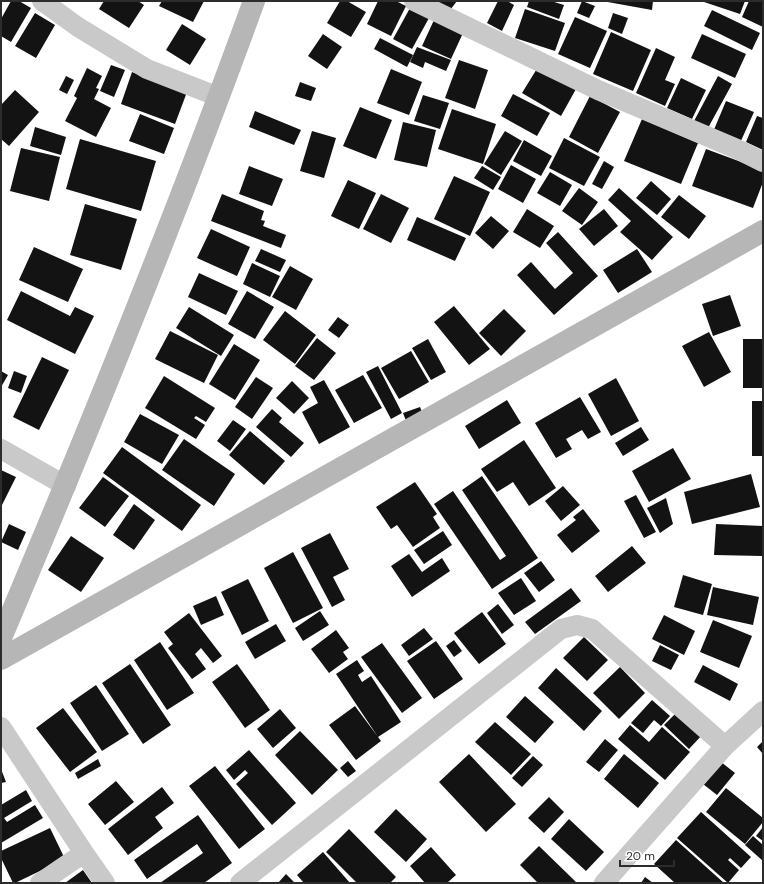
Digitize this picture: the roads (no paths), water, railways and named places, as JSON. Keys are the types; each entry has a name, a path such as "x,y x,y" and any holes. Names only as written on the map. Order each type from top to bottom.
{"main road":[{"path":"1,638 90,427 219,97 254,1"},
{"path":"1,659 763,231"}],"street":[{"path":"42,1 78,27 147,69 219,97"},
{"path":"414,1 598,90 737,149 763,162"},
{"path":"1,449 66,486"},
{"path":"240,883 561,629 576,625 592,629 725,746"},
{"path":"604,883 725,746 763,711"},
{"path":"1,727 105,883"},
{"path":"40,883 84,853"}]}
